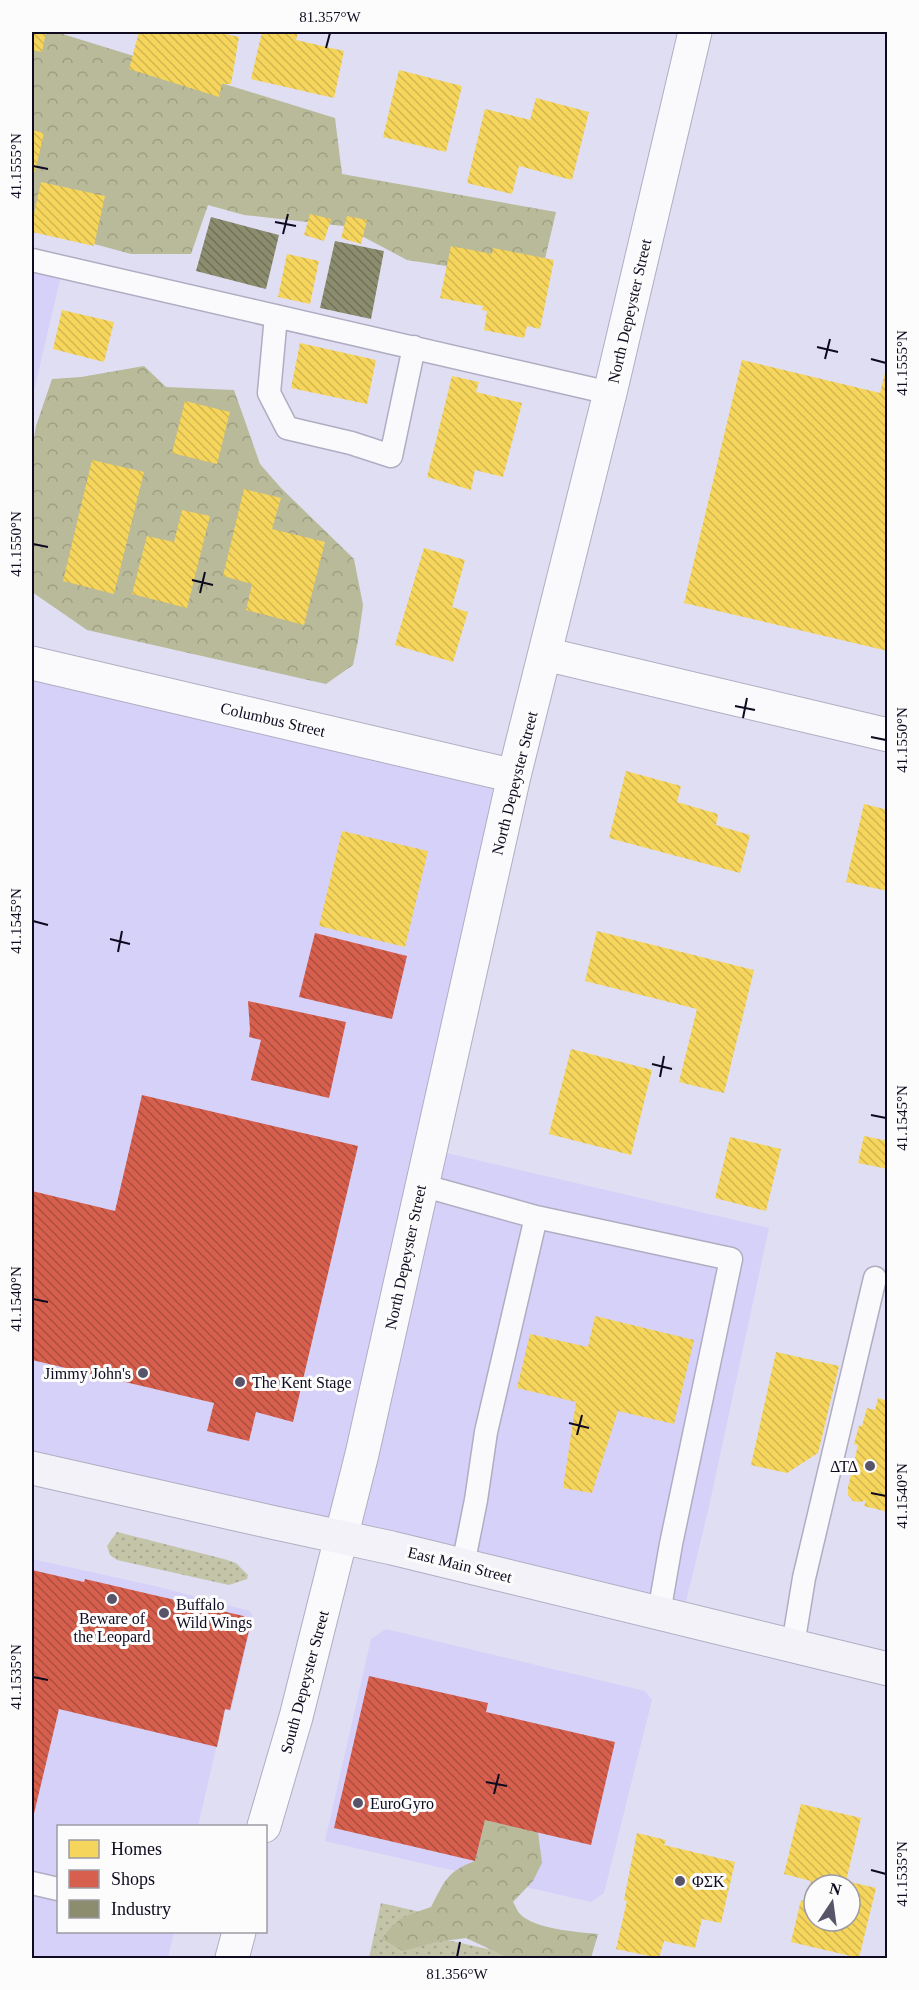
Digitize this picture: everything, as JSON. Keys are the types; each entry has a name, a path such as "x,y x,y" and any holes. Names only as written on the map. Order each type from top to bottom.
{"main road":[{"name":"East Main Street","path":"32,1468 463,1564 888,1669"}],"street":[{"name":"North Depeyster Street","path":"340,1537 362,1454 514,776 610,393 695,32"},
{"path":"545,654 888,735"},
{"name":"Columbus Street","path":"32,663 514,776"},
{"name":"South Depeyster Street","path":"265,1825 296,1717 340,1537"},
{"path":"232,1959 238,1933"}],"lane":[{"path":"32,260 610,393"},
{"path":"276,316 269,393 287,428 351,443 391,456 414,347"},
{"path":"421,1185 536,1216 731,1259 671,1544 659,1613"},
{"path":"463,1564 476,1500 486,1432 536,1216"},
{"path":"793,1645 804,1578 875,1278"},
{"path":"32,1883 57,1889"}],"shaded area":[{"path":"32,260 63,267 32,399"},
{"path":"32,662 514,776 429,1149 769,1228 708,1511 682,1618 32,1467"},
{"path":"32,1559 159,1587 250,1611 253,1617 231,1711 225,1710 198,1825 57,1825 57,1933 174,1933 168,1958 32,1958"},
{"path":"386,1629 645,1691 652,1700 604,1893 591,1902 325,1841 371,1639"}],"green space":[{"path":"32,32 56,32 335,118 342,174 556,212 544,263 492,273 407,260 343,226 244,215 208,205 191,254 131,254 32,227"},
{"path":"144,366 166,387 234,390 260,464 281,488 354,559 363,605 353,665 326,684 87,630 32,592 32,449 36,426 52,379 81,377"},
{"path":"117,1532 236,1563 248,1575 247,1579 229,1585 117,1560 110,1555 107,1546"},
{"path":"485,1820 538,1832 542,1863 533,1881 513,1902 520,1914 535,1923 557,1929 598,1934 591,1958 509,1958 466,1938 436,1942 403,1951 382,1939 403,1918 431,1907 447,1878 458,1869 475,1861"},
{"path":"381,1903 451,1919 447,1940 528,1958 369,1958"}],"building: Homes":[{"path":"32,32 46,32 42,52 32,50"},
{"path":"139,32 217,32 239,37 231,84 222,84 219,97 129,69"},
{"path":"262,32 298,32 296,40 344,51 334,98 251,79"},
{"path":"399,70 462,86 446,152 383,137"},
{"path":"536,98 589,112 572,180 519,166 512,194 467,183 485,109 530,120"},
{"path":"32,130 44,133 35,172 32,171"},
{"path":"41,182 105,196 94,246 32,232"},
{"path":"310,214 331,219 324,241 304,235"},
{"path":"347,216 367,220 361,244 341,238"},
{"path":"451,246 492,254 493,248 554,260 540,329 527,326 524,338 484,330 487,311 482,310 483,306 440,298"},
{"path":"287,254 319,261 310,304 278,297"},
{"path":"62,310 114,322 104,362 53,349"},
{"path":"300,343 376,360 367,404 291,388"},
{"path":"742,360 880,393 885,373 888,374 888,651 684,603"},
{"path":"452,376 479,382 476,392 522,403 503,477 475,470 471,490 427,477"},
{"path":"185,401 230,412 217,464 172,453"},
{"path":"92,460 144,472 114,594 63,581"},
{"path":"244,489 281,498 272,529 325,542 304,625 246,610 252,584 223,576"},
{"path":"182,510 210,516 187,608 132,594 147,536 174,542"},
{"path":"424,548 465,560 452,607 468,612 453,662 395,645"},
{"path":"626,771 681,786 677,802 718,814 716,825 750,835 740,873 609,838"},
{"path":"864,804 888,810 888,891 846,882"},
{"path":"342,831 428,851 405,947 319,926"},
{"path":"597,931 754,970 724,1093 679,1082 697,1009 585,981"},
{"path":"571,1049 652,1070 631,1155 549,1134"},
{"path":"864,1136 888,1141 888,1169 858,1163"},
{"path":"730,1137 781,1149 766,1211 715,1198"},
{"path":"595,1316 694,1340 674,1424 618,1411 592,1493 563,1488 576,1402 517,1388 530,1334 588,1347"},
{"path":"776,1352 839,1366 818,1453 787,1473 751,1465"},
{"name":"ΔΤΔ","path":"878,1398 888,1401 888,1512 864,1506 866,1500 853,1501 848,1495 858,1445 854,1444 859,1426 862,1426 867,1408 875,1410"},
{"path":"801,1804 861,1818 848,1873 802,1873 802,1879 784,1874"},
{"name":"ΦΣΚ","path":"637,1833 666,1840 664,1845 735,1862 721,1923 702,1919 695,1948 664,1941 659,1958 616,1949 627,1901 624,1900"},
{"path":"862,1885 876,1888 859,1958 791,1942 801,1900 802,1933 862,1933"}],"building: Shops":[{"path":"315,933 407,956 392,1019 299,997"},
{"path":"248,1001 346,1022 329,1098 251,1080 261,1040 249,1037"},
{"path":"142,1095 358,1146 293,1422 256,1412 249,1441 207,1431 214,1403 32,1360 32,1191 115,1211"},
{"path":"32,1570 84,1582 85,1579 252,1618 230,1710 225,1709 217,1747 59,1709 32,1822"},
{"path":"369,1676 488,1703 486,1712 615,1742 591,1845 485,1820 475,1861 334,1828"}],"building: Industry":[{"path":"211,217 279,235 266,289 196,271"},
{"path":"335,241 384,251 371,319 320,308"}],"place":[{"name":"Jimmy John's","path":"143,1373"},
{"name":"The Kent Stage","path":"240,1382"},
{"name":"ΔΤΔ","path":"870,1466"},
{"name":"Beware of the Leopard","path":"112,1599"},
{"name":"Buffalo Wild Wings","path":"164,1613"},
{"name":"EuroGyro","path":"358,1803"},
{"name":"ΦΣΚ","path":"680,1881"}]}
